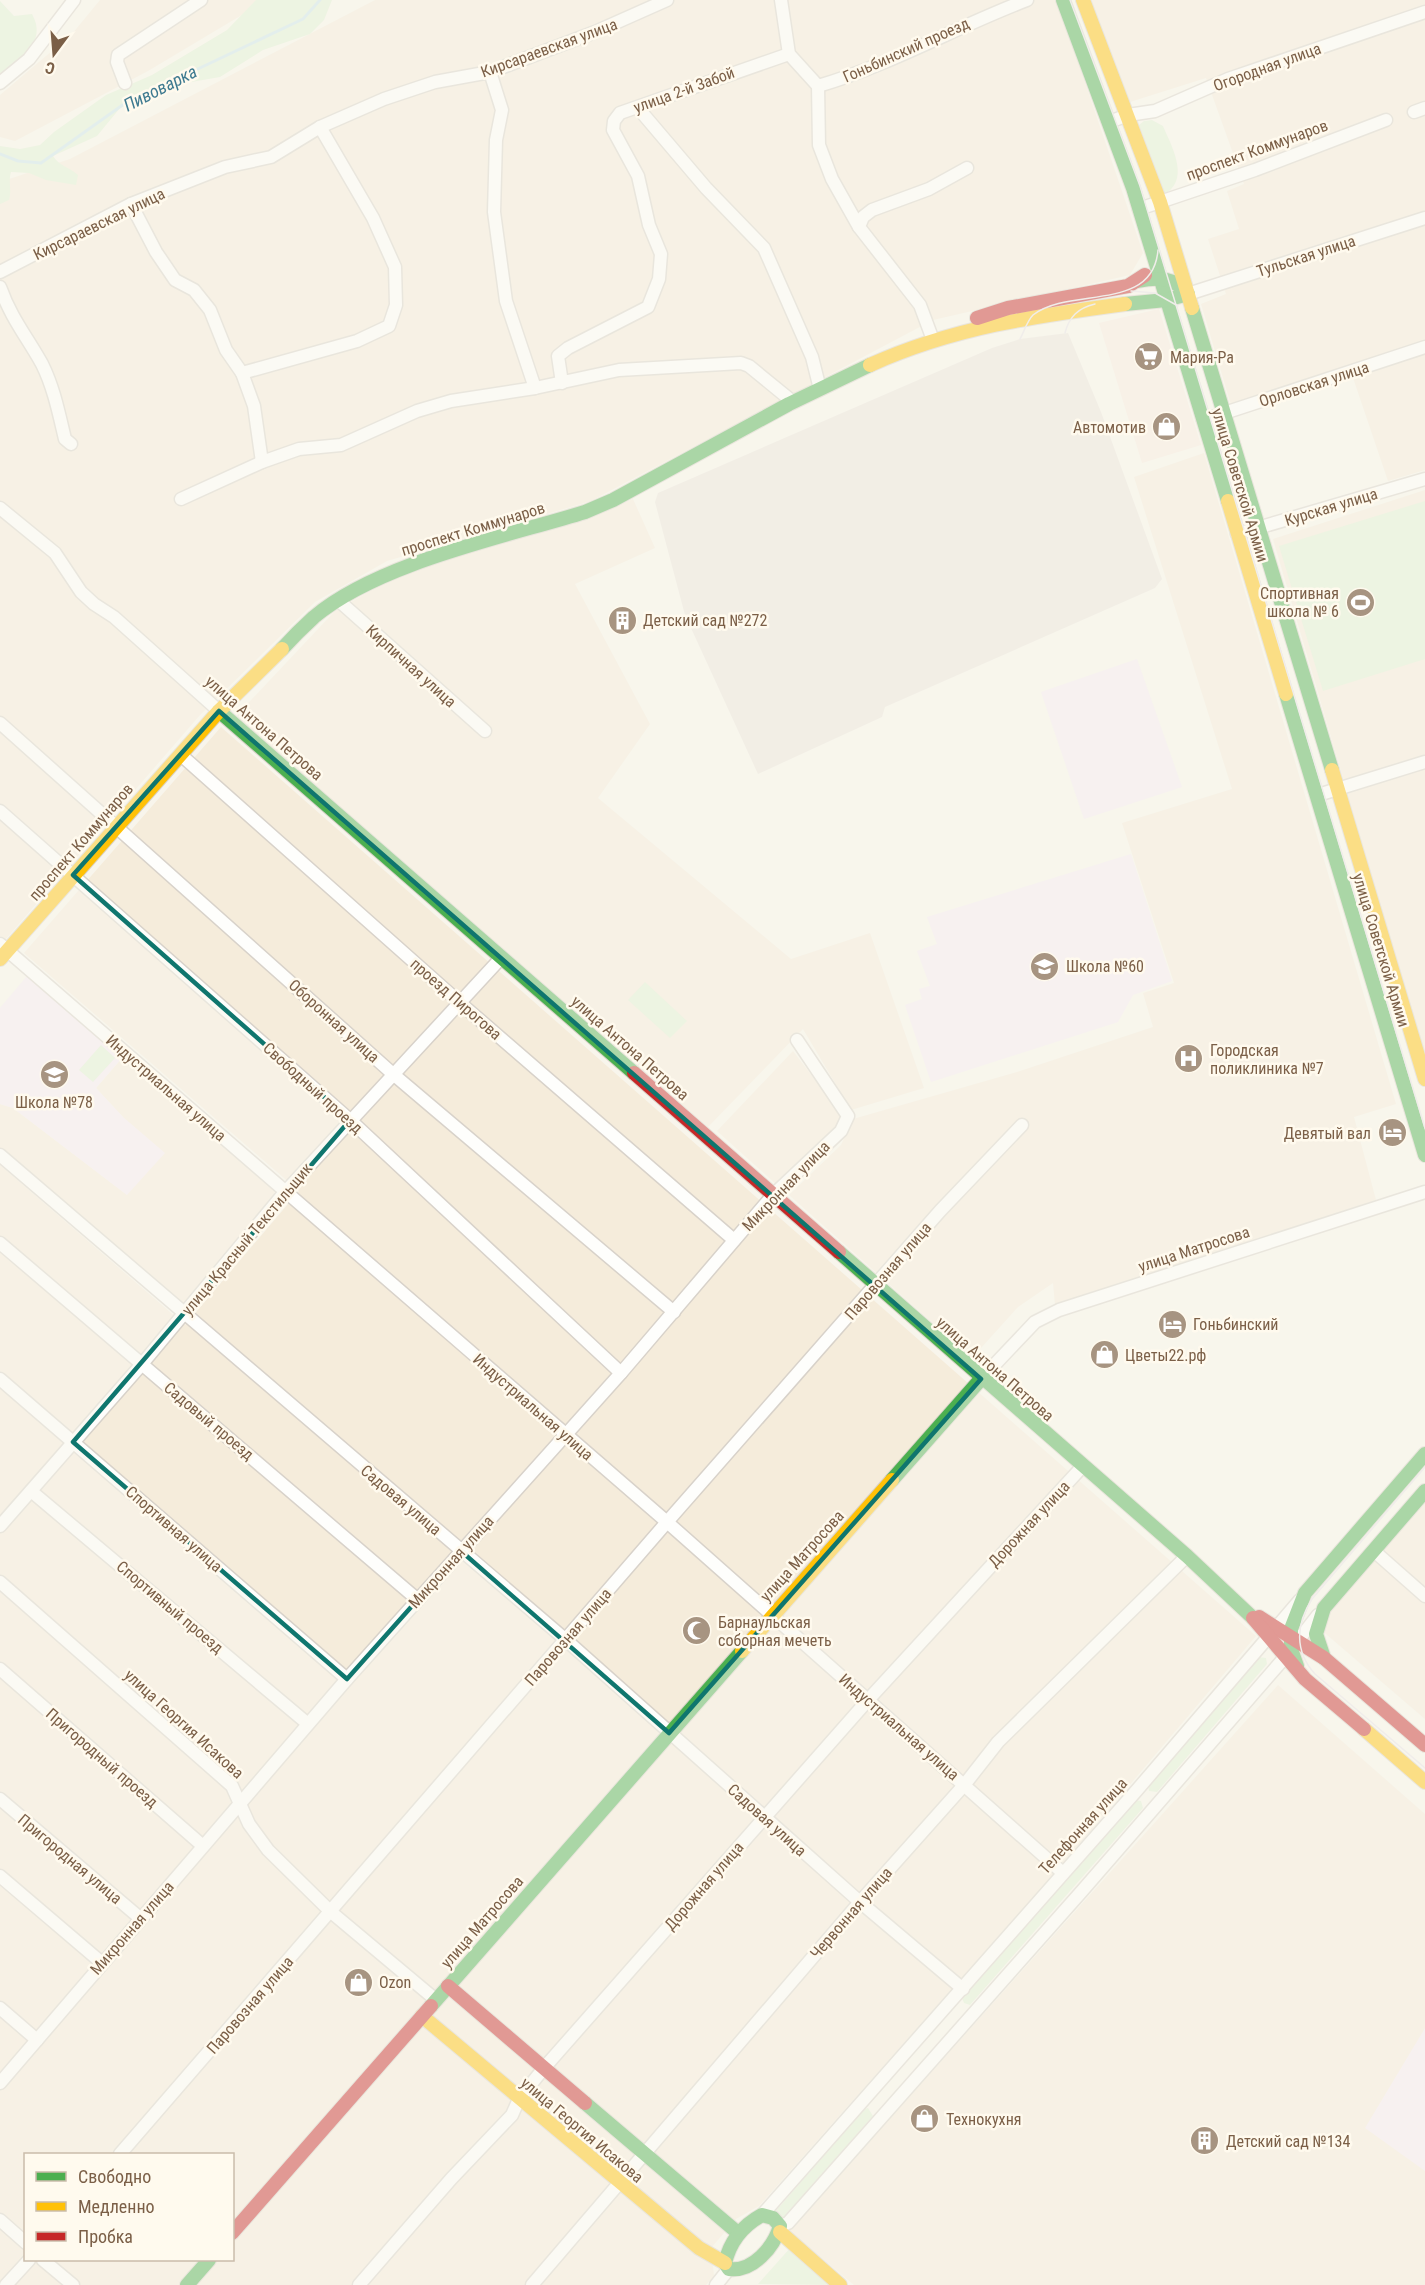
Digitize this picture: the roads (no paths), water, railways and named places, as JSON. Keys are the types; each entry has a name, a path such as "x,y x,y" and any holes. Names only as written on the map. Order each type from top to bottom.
{"street":[{"path":"0,83 29,59 73,0"},
{"path":"125,82 118,55 201,0"},
{"name":"Кирсараевская улица","path":"0,272 131,204 225,167 271,157 320,127 384,99 435,82 490,72 596,32 667,0"},
{"path":"781,0 789,54 818,86 819,145 832,179 859,227 920,305 933,340"},
{"name":"Гоньбинский проезд","path":"818,86 861,73 979,18 1027,0"},
{"path":"1064,3 1082,0"},
{"name":"улица Советской Армии","path":"1082,0 1160,202 1425,1079"},
{"name":"улица Советской Армии","path":"1064,3 1139,209 1425,1155"},
{"name":"Огородная улица","path":"1109,122 1128,115 1155,111 1228,79 1425,12"},
{"name":"улица 2-й Забой","path":"562,383 558,363 562,352 648,307 659,279 661,254 649,225 638,176 613,130 614,121 620,113 789,54"},
{"path":"490,72 502,110 496,140 494,212 506,302 535,388"},
{"path":"638,108 706,188 764,248 812,357 820,389"},
{"name":"проспект Коммунаров","path":"1139,209 1255,170 1386,120"},
{"path":"242,373 357,341 389,326 396,305 395,267 373,218 320,127"},
{"path":"859,227 863,217 872,210 929,189 967,168"},
{"path":"131,204 156,252 175,280 194,290 210,310 226,350 242,373 254,405 262,462"},
{"name":"Тульская улица","path":"1188,294 1425,218"},
{"path":"1138,281 1150,268 1151,249"},
{"path":"1160,278 1175,280 1188,294"},
{"name":"проспект Коммунаров","path":"2,951 219,711 280,649 338,600 404,567 585,512 613,500 793,402 869,366 999,310 1160,278"},
{"path":"0,287 19,331 41,363 52,387 65,439 71,444"},
{"name":"проспект Коммунаров","path":"933,340 974,327 1019,318 1167,300 1188,294"},
{"name":"Орловская улица","path":"1203,420 1425,347"},
{"path":"181,499 262,462 299,449 341,445 417,411 452,401 562,383 619,370 741,363 749,366 793,402"},
{"name":"Курская улица","path":"1237,534 1425,479"},
{"name":"улица Антона Петрова","path":"0,508 55,553 81,591 94,604 114,617 1272,1632 1291,1646 1324,1658 1425,1745"},
{"name":"Кирпичная улица","path":"338,600 485,731"},
{"name":"Оборонная улица","path":"0,723 393,1074 674,1312"},
{"name":"проезд Пирогова","path":"181,755 459,1002 735,1240"},
{"path":"1318,795 1425,762"},
{"name":"Свободный проезд","path":"0,811 350,1120 621,1373"},
{"name":"Индустриальная улица","path":"2,951 667,1522 1063,1873"},
{"path":"1366,960 1387,954"},
{"name":"улица Красный Текстильщик","path":"0,1526 184,1315 285,1192 501,958"},
{"name":"Микронная улица","path":"0,2083 347,1679 621,1373 773,1195 841,1131 848,1116 796,1040"},
{"name":"Паровозная улица","path":"121,2153 667,1522 940,1211 1022,1125"},
{"name":"Садовая улица","path":"0,1155 566,1640 860,1902 963,1989"},
{"name":"улица Матросова","path":"234,2231 771,1616 981,1378 1028,1329 1059,1310 1425,1192"},
{"name":"Садовый проезд","path":"0,1243 418,1599"},
{"name":"Спортивная улица","path":"0,1379 347,1679"},
{"name":"Телефонная улица","path":"762,2216 963,1989 1425,1454"},
{"name":"Дорожная улица","path":"359,2285 451,2179 512,2115 519,2099 544,2068 764,1817 1082,1467"},
{"name":"Спортивный проезд","path":"31,1491 308,1724"},
{"path":"780,2229 788,2223 1425,1491"},
{"path":"1374,1551 1425,1596"},
{"name":"Червонная улица","path":"532,2285 860,1902 965,1784 998,1742 1186,1556"},
{"name":"улица Георгия Исакова","path":"0,1582 232,1786 249,1824 268,1850 331,1912 436,2000"},
{"path":"1291,1646 1296,1612 1305,1593"},
{"path":"1324,1608 1316,1632 1317,1645 1324,1658"},
{"name":"улица Антона Петрова","path":"1272,1632 1291,1646 1305,1679 1425,1782"},
{"name":"Пригородный проезд","path":"0,1669 203,1846"},
{"name":"Пригородная улица","path":"0,1799 140,1918"},
{"path":"0,1876 102,1963"},
{"name":"улица Георгия Исакова","path":"448,1986 738,2233"},
{"path":"0,2008 37,2040"},
{"name":"улица Георгия Исакова","path":"422,2016 699,2248 745,2277 763,2259 780,2229"},
{"path":"716,2285 727,2266 730,2246 738,2233 753,2219 762,2216 773,2218 780,2229 840,2285"},
{"path":"0,2220 24,2241"},
{"path":"6,2285 26,2261"},
{"path":"45,2261 73,2285"},
{"path":"187,2285 207,2261"}],"waterway":[{"name":"Пивоварка","path":"0,154 18,161 41,163 124,104 303,19 320,0"}],"tram line":[{"path":"1070,0 1140,186 1425,1128"},
{"path":"1020,339 1033,315 1049,306 1126,291 1142,283 1153,270 1158,250"},
{"path":"1131,291 1155,293 1178,306"},
{"path":"1065,333 1075,314 1095,304"},
{"path":"1425,1467 1312,1599 1300,1628 1303,1656 1315,1674 1425,1768"}],"place":[{"name":"Мария-Ра","path":"1149,357"},
{"name":"Автомотив","path":"1167,427"},
{"name":"Спортивная школа № 6","path":"1360,602"},
{"name":"Детский сад №272","path":"622,620"},
{"name":"Школа №60","path":"1045,966"},
{"name":"Городская поликлиника №7","path":"1189,1059"},
{"name":"Школа №78","path":"54,1074"},
{"name":"Девятый вал","path":"1392,1133"},
{"name":"Гоньбинский","path":"1172,1324"},
{"name":"Цветы22.рф","path":"1104,1355"},
{"name":"Барнаульская соборная мечеть","path":"697,1631"},
{"name":"Ozon","path":"358,1982"},
{"name":"Технокухня","path":"925,2119"},
{"name":"Детский сад №134","path":"1205,2141"}]}
